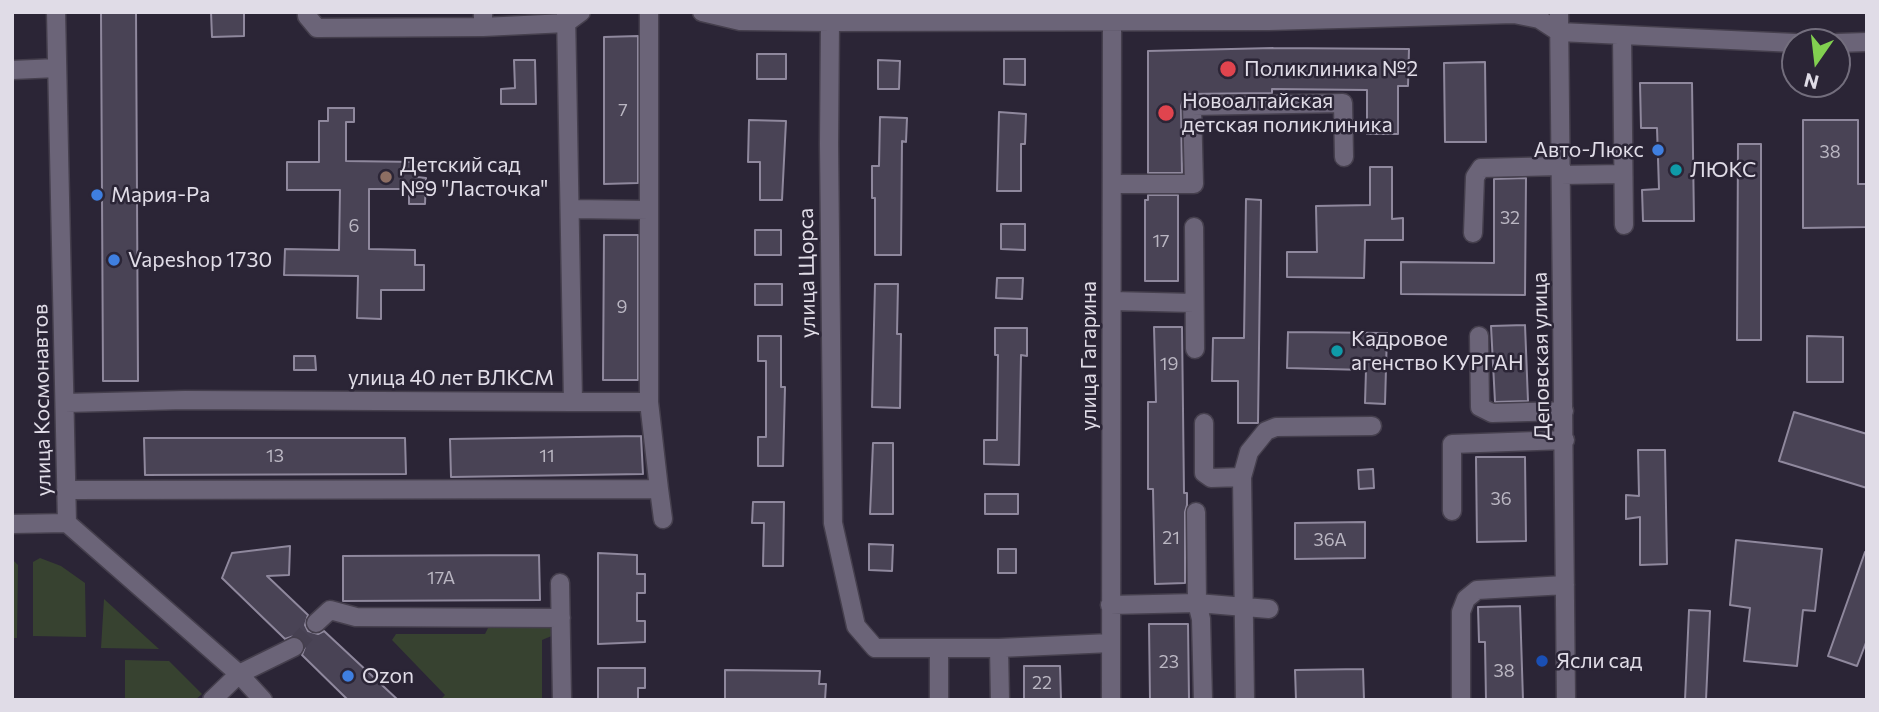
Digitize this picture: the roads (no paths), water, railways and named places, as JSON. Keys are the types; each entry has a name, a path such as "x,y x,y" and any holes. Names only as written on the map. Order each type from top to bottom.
{"street":[{"name":"улица Космонавтов","path":"56,12 67,523 239,674 263,700"},
{"path":"307,12 307,16 317,28 571,16"},
{"path":"649,12 649,402 663,519"},
{"path":"702,12 740,21 830,22 1029,16 1269,21 1514,14 1539,19 1559,32 1781,42"},
{"name":"Деповская улица","path":"1559,12 1566,700"},
{"name":"улица 40 лет ВЛКСМ","path":"65,402 573,401 571,16"},
{"name":"улица Гагарина","path":"1111,700 1112,17"},
{"name":"улица Щорса","path":"830,22 833,523 856,626 875,648 999,648 1111,643"},
{"path":"1622,35 1624,225"},
{"path":"12,70 57,68"},
{"path":"1112,184 1194,184 1192,106 1343,103 1344,156"},
{"path":"1473,233 1475,177 1480,168 1623,174"},
{"path":"571,209 649,210"},
{"path":"1195,227 1195,349"},
{"path":"1112,301 1195,303"},
{"path":"1479,336 1479,408 1492,413 1564,411"},
{"path":"573,401 649,402"},
{"path":"1204,424 1203,473 1211,478 1241,477"},
{"path":"1245,700 1241,477 1249,452 1266,431 1276,427 1373,426"},
{"path":"1452,511 1452,444 1564,440"},
{"path":"66,490 659,489"},
{"path":"1196,512 1197,603 1201,619 1203,700"},
{"path":"12,524 67,523"},
{"path":"560,583 562,700"},
{"path":"1461,700 1461,612 1466,599 1477,590 1565,585"},
{"path":"1110,605 1197,603 1269,609"},
{"path":"316,624 330,610 356,617 561,618"},
{"path":"212,700 239,674 294,648"},
{"path":"999,648 1000,700"},
{"path":"939,700 940,649"}],"tunnel":[{"path":"294,647 316,623"}],"place":[{"name":"Поликлиника №2","path":"1228,69"},
{"name":"Новоалтайская детская поликлиника","path":"1166,113"},
{"name":"Авто-Люкс","path":"1658,150"},
{"name":"ЛЮКС","path":"1676,170"},
{"name":"Детский сад №9 \"Ласточка\"","path":"386,177"},
{"name":"Мария-Ра","path":"97,195"},
{"name":"Vapeshop 1730","path":"114,260"},
{"name":"Кадровое агенство КУРГАН","path":"1337,351"},
{"name":"Ясли сад","path":"1542,661"},
{"name":"Ozon","path":"348,676"}]}
